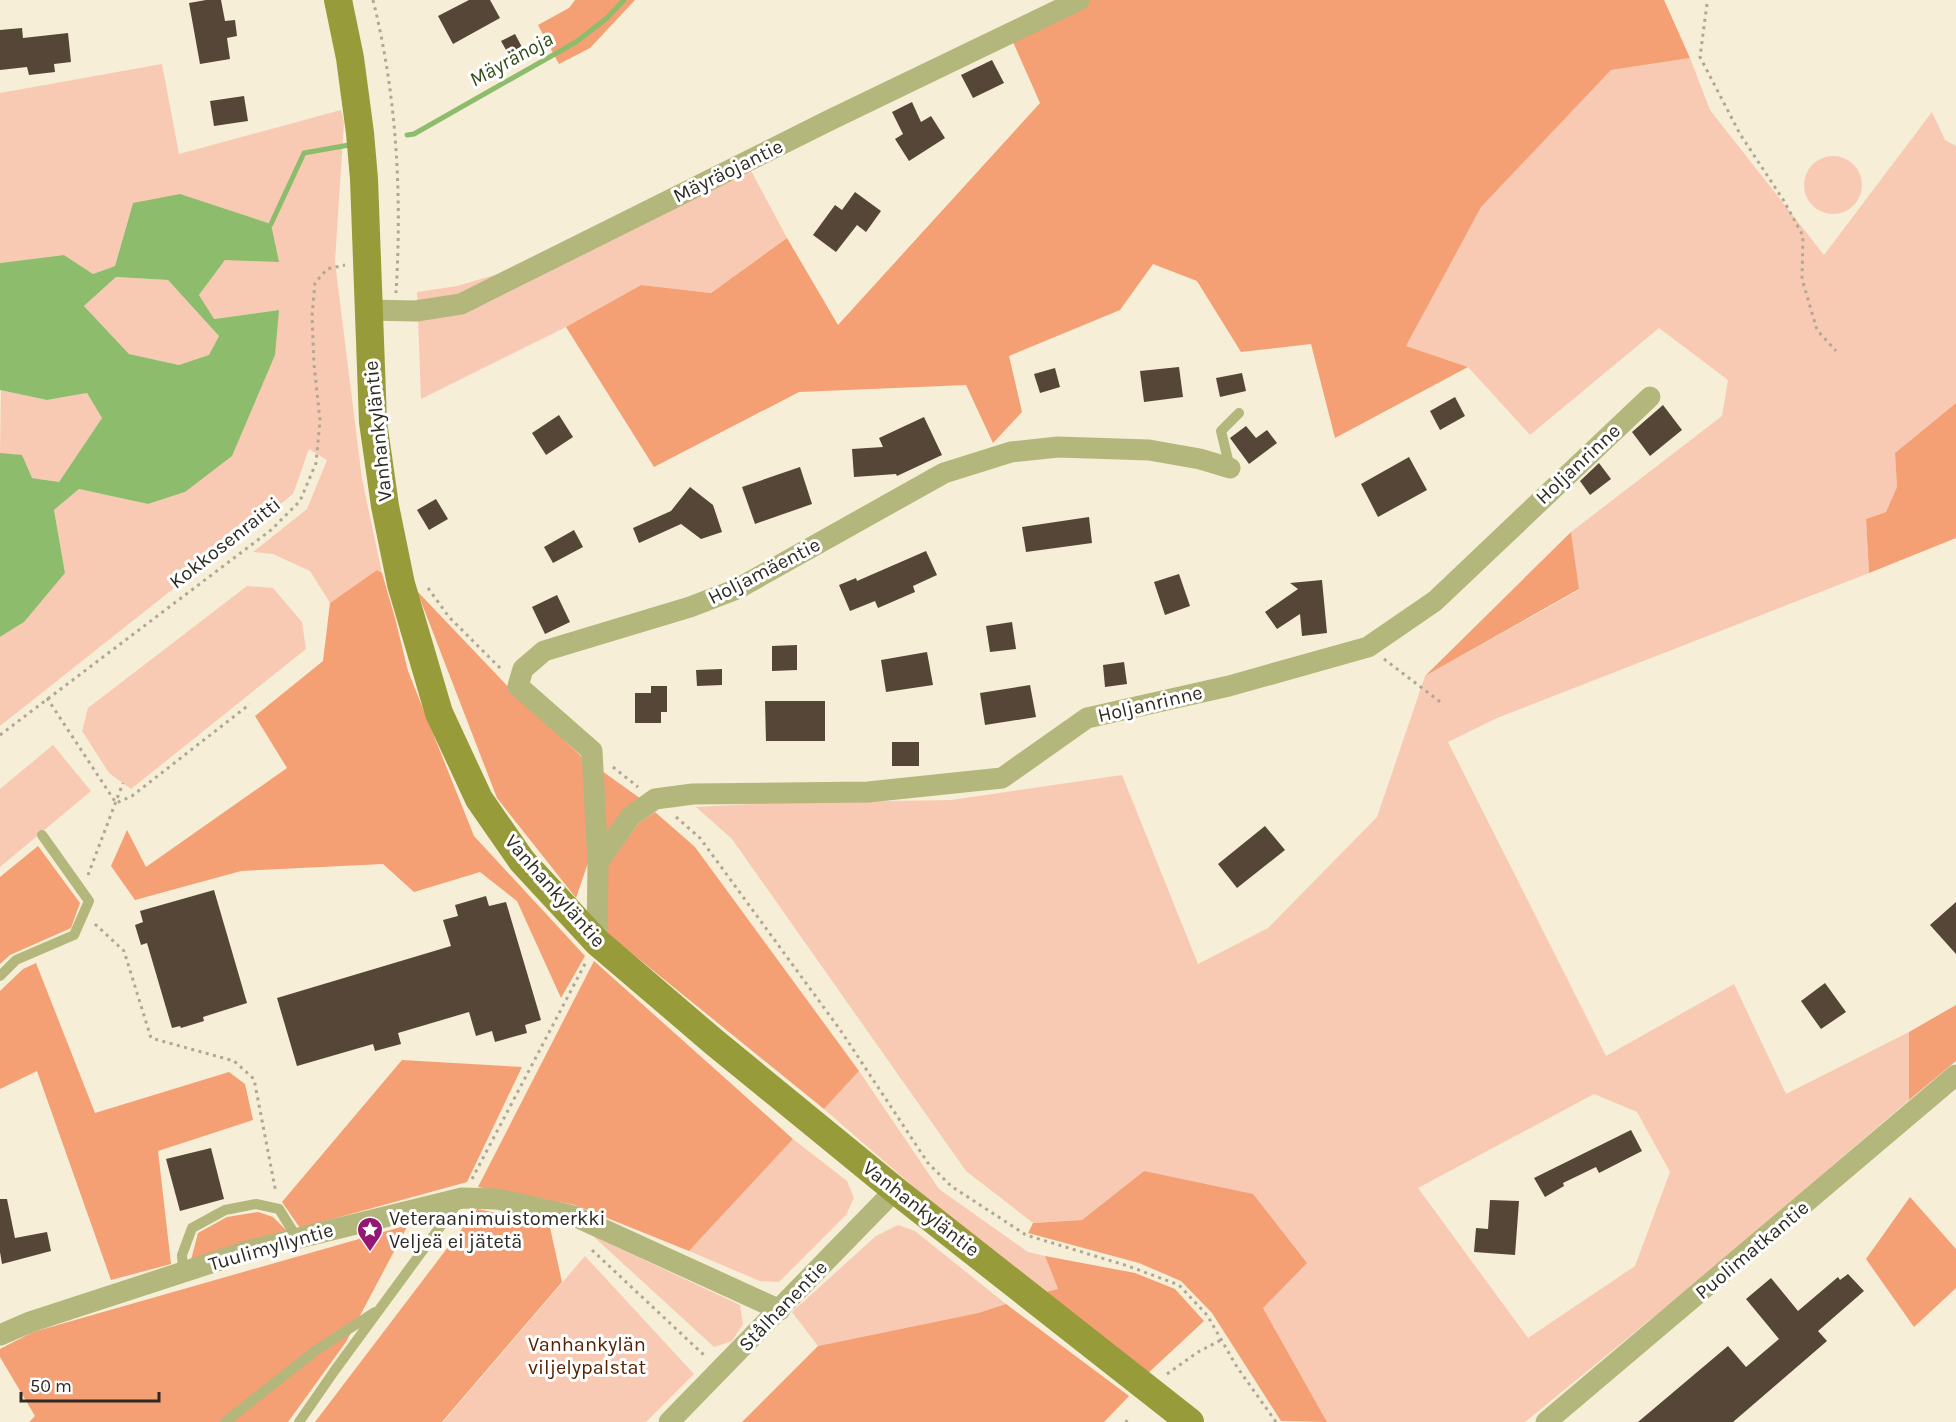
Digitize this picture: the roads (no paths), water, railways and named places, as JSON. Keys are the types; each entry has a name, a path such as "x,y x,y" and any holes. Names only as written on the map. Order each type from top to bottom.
{"street":[{"name":"Vanhankyläntie","path":"338,0 350,58 360,133 368,265 381,310 373,422 385,506 401,585 439,713 479,799 522,861 597,942 895,1190 1190,1422"},
{"name":"Mäyräojantie","path":"381,310 416,311 461,304 830,120 1079,0"},
{"name":"Holjanrinne","path":"598,862 631,816 655,799 693,794 868,792 1002,778 1087,718 1229,686 1368,647 1435,600 1650,397"},
{"name":"Holjamäentie","path":"598,862 592,751 518,686 523,669 544,651 690,607 737,589 944,473 1011,452 1058,447 1149,450 1200,459 1230,468"},
{"path":"597,942 598,862"},
{"name":"Puolimatkantie","path":"1546,1422 1956,1076"},
{"name":"Stålhanentie","path":"669,1422 895,1190"},
{"name":"Tuulimyllyntie","path":"0,1335 30,1322 254,1249 462,1198 497,1199 573,1216 780,1310"}],"lane":[{"path":"1230,468 1221,431 1239,413"},
{"path":"0,976 16,960 74,935 88,901 42,835"},
{"path":"299,1422 462,1198"},
{"path":"183,1272 182,1255 192,1228 225,1210 256,1204 279,1209 297,1238"},
{"path":"225,1422 315,1351 383,1307"}],"waterway":[{"name":"Mäyränoja","path":"407,135 414,134 576,42 607,18 624,0"},
{"name":"Mäyränoja","path":"271,224 304,153 349,145"}],"place":[{"name":"Veteraanimuistomerkki Veljeä ei jätetä","path":"370,1253"}],"park label":[{"name":"Vanhankylän viljelypalstat","path":"587,1356"}]}
